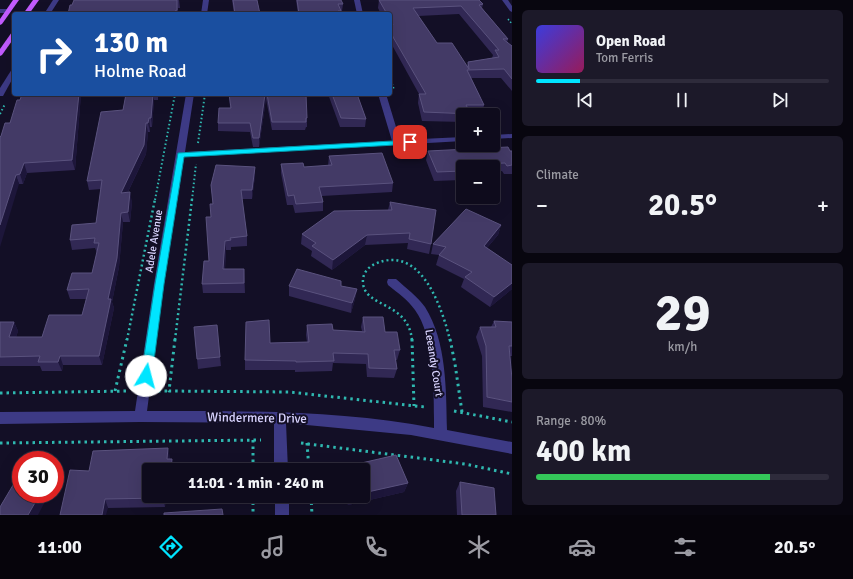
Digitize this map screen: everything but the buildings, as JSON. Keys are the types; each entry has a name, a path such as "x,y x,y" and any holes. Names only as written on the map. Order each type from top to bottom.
{"main road":[{"path":"0,23 16,0"},
{"path":"27,12 36,0"},
{"path":"0,54 12,36"}],"street":[{"path":"49,12 56,0"},
{"path":"204,12 206,0"},
{"path":"357,0 360,12"},
{"path":"505,0 512,10"},
{"path":"0,12 8,11"},
{"path":"0,94 12,73"},
{"name":"Adele Avenue","path":"140,416 159,284 190,96"},
{"path":"383,96 397,143"},
{"path":"500,137 512,136"},
{"path":"180,155 456,139"},
{"name":"Leeandy Court","path":"392,282 420,309 432,337 440,394 441,434"},
{"name":"Windermere Drive","path":"0,418 140,416 280,417 380,426 441,434 512,448"},
{"path":"280,417 281,463"},
{"path":"282,503 282,515"}],"path":[{"path":"392,84 394,92"},
{"path":"115,392 136,299 175,96"},
{"path":"198,146 205,96"},
{"path":"169,391 196,162"},
{"path":"0,393 130,391"},
{"path":"156,391 289,392 425,407"},
{"path":"454,411 512,422"},
{"path":"252,440 253,463"},
{"path":"0,443 261,440"},
{"path":"301,442 465,464 512,474"},
{"path":"307,443 308,463"},
{"path":"253,503 253,515"},
{"path":"311,503 312,515"}],"route":[{"path":"146,376 180,155 410,142"}]}
